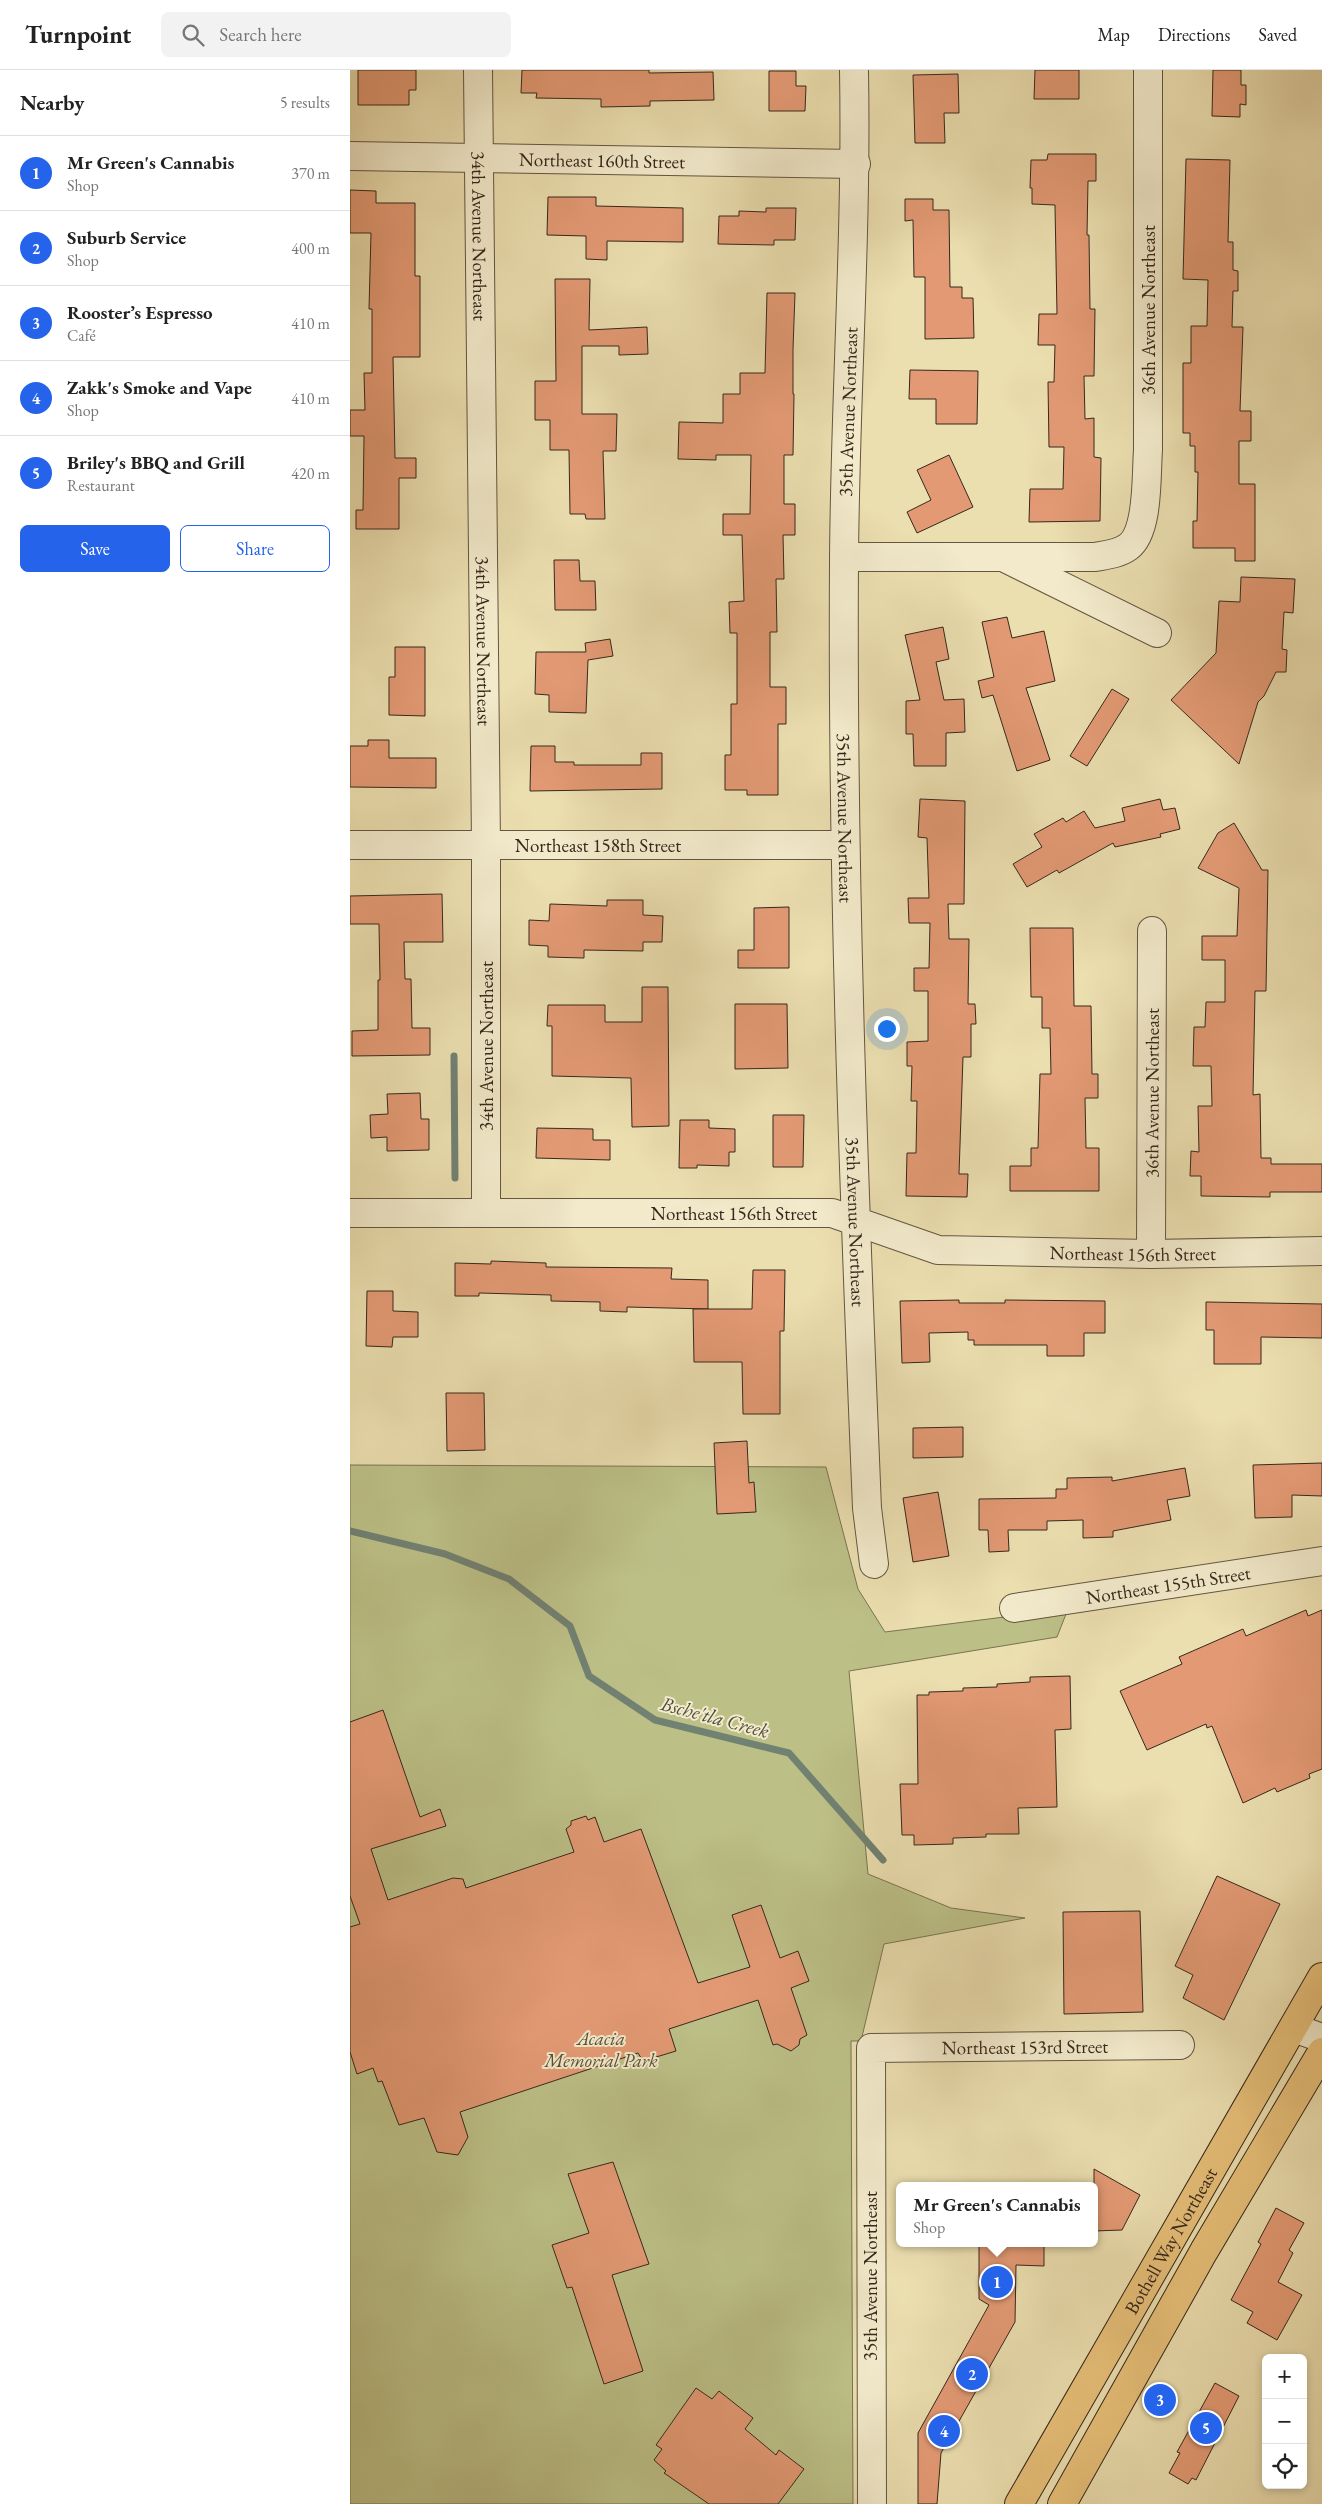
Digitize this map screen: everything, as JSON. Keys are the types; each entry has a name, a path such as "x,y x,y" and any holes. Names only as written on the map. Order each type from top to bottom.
{"main road":[{"name":"Bothell Way Northeast","path":"1019,2504 1322,1977"},
{"name":"Bothell Way Northeast","path":"1062,2504 1204,2251 1322,2052"}],"street":[{"name":"34th Avenue Northeast","path":"478,70 486,845 486,1213"},
{"name":"35th Avenue Northeast","path":"854,70 856,164 844,557 844,845 855,1220 867,1508 874,1564"},
{"name":"36th Avenue Northeast","path":"1001,557 1095,557 1118,552 1129,546 1140,528 1148,450 1148,70"},
{"name":"Northeast 160th Street","path":"350,156 856,164"},
{"path":"844,557 1001,557 1157,633"},
{"name":"Northeast 158th Street","path":"350,845 844,845"},
{"name":"36th Avenue Northeast","path":"1152,931 1152,1254"},
{"name":"Northeast 156th Street","path":"350,1213 832,1213 938,1250 1152,1254 1322,1251"},
{"name":"Northeast 155th Street","path":"1014,1608 1322,1560"},
{"path":"1294,2028 1322,2038"},
{"name":"Northeast 153rd Street","path":"871,2048 1180,2045"},
{"name":"35th Avenue Northeast","path":"871,2048 872,2504"}],"green space":[{"name":"Acacia Memorial Park","path":"350,1465 826,1467 858,1589 885,1632 1068,1609 1057,1637 849,1671 868,1874 951,1908 1025,1918 884,1944 861,2041 851,2041 853,2504 350,2504"}],"building":[{"path":"358,70 416,70 416,90 409,90 409,105 358,105"},
{"path":"522,70 649,70 649,73 713,72 714,100 650,101 650,106 601,107 601,99 536,98 537,93 521,93"},
{"path":"1035,70 1079,70 1079,99 1034,99"},
{"path":"1213,70 1241,70 1241,85 1246,85 1246,105 1240,104 1240,117 1212,116"},
{"path":"769,71 796,71 796,86 806,86 805,111 769,111"},
{"path":"958,74 959,113 944,113 945,143 915,143 913,75"},
{"path":"1048,154 1096,154 1096,181 1088,181 1087,235 1089,235 1090,309 1095,309 1094,376 1084,376 1085,419 1094,418 1094,457 1101,458 1100,521 1029,522 1030,489 1063,489 1064,447 1049,447 1048,382 1054,382 1055,345 1038,345 1039,314 1057,314 1055,205 1032,204 1032,188 1030,188 1031,160 1047,160"},
{"path":"1186,159 1230,160 1228,242 1233,242 1233,270 1238,271 1238,291 1233,291 1232,327 1243,327 1240,411 1251,411 1251,441 1239,441 1239,484 1255,484 1255,561 1235,561 1235,548 1193,548 1193,521 1197,521 1198,472 1195,472 1195,446 1190,446 1190,433 1183,433 1183,363 1191,363 1191,326 1207,326 1208,280 1183,279"},
{"path":"350,190 376,191 376,203 415,203 415,276 420,276 420,357 393,357 395,458 416,458 416,478 399,478 399,529 356,529 356,510 363,510 364,436 350,436 350,410 365,410 364,373 372,373 372,309 369,309 371,233 350,233"},
{"path":"548,197 596,197 596,206 683,208 683,242 607,241 607,260 586,259 586,236 547,235"},
{"path":"905,199 933,199 933,210 949,210 950,287 962,287 962,298 973,298 974,338 925,339 925,277 914,277 913,220 905,221"},
{"path":"766,208 796,208 795,240 774,240 774,245 718,244 719,216 739,216 739,211 766,212"},
{"path":"555,279 590,279 589,330 647,327 648,354 619,355 619,346 582,346 582,414 617,414 616,451 603,451 605,519 586,519 585,514 570,514 569,450 550,450 550,420 535,420 535,381 556,381"},
{"path":"767,293 795,293 793,455 784,455 784,504 795,504 795,535 783,535 784,579 776,579 777,632 770,632 770,687 786,687 786,724 778,724 778,795 747,795 747,790 725,790 725,755 731,755 731,704 737,704 737,633 730,633 729,602 744,601 742,535 723,535 723,514 750,514 751,455 716,455 716,460 678,459 679,422 723,423 723,394 740,394 740,373 765,373"},
{"path":"910,370 978,371 977,424 936,424 936,399 909,399"},
{"path":"949,455 973,507 917,533 907,512 931,500 917,470"},
{"path":"554,560 579,560 580,581 595,581 596,610 555,610"},
{"path":"1241,577 1295,579 1293,613 1284,612 1282,649 1287,650 1286,672 1276,672 1264,696 1258,702 1239,764 1171,700 1216,653 1219,601 1240,602"},
{"path":"1007,617 1012,638 1044,631 1055,681 1026,688 1050,760 1017,771 993,695 982,698 978,681 994,677 982,622"},
{"path":"943,627 949,659 936,662 944,700 964,699 965,732 946,733 946,766 914,766 913,734 906,734 906,701 920,700 905,635"},
{"path":"610,639 613,656 588,660 586,713 549,712 549,695 535,694 536,652 586,652 585,643"},
{"path":"395,647 425,647 425,716 389,715 389,677 395,677"},
{"path":"1112,689 1129,699 1087,766 1070,756"},
{"path":"368,740 389,740 389,758 436,758 436,788 350,787 350,746 368,746"},
{"path":"531,746 555,746 555,762 574,762 574,765 641,765 641,753 662,753 662,789 530,791"},
{"path":"920,799 965,801 964,904 948,904 949,939 969,939 968,1004 975,1004 976,1024 971,1024 971,1057 963,1057 959,1174 968,1174 967,1197 906,1196 907,1153 916,1153 917,1101 911,1101 912,1066 907,1066 907,1042 928,1041 928,991 914,991 914,968 929,968 930,923 909,923 908,898 929,898 927,838 918,837"},
{"path":"1160,799 1163,810 1175,808 1180,829 1160,834 1161,837 1115,847 1113,843 1059,873 1057,870 1027,887 1013,864 1042,847 1034,834 1063,818 1066,822 1084,811 1095,828 1125,821 1122,808"},
{"path":"1234,823 1262,870 1268,870 1266,991 1255,991 1253,1095 1260,1094 1261,1158 1271,1158 1271,1164 1322,1164 1322,1192 1270,1192 1270,1197 1201,1196 1201,1176 1190,1176 1191,1151 1199,1152 1198,1106 1212,1106 1211,1066 1193,1066 1194,1027 1205,1027 1206,1002 1225,1002 1225,960 1202,960 1202,936 1237,936 1239,888 1198,868 1218,833"},
{"path":"442,894 443,942 404,942 405,979 411,979 412,1028 430,1028 430,1055 352,1056 352,1031 378,1030 378,980 380,980 379,924 350,924 350,896"},
{"path":"607,900 643,900 643,915 663,916 662,942 643,942 643,951 584,950 584,958 548,957 548,946 529,945 529,920 549,921 550,904 607,906"},
{"path":"789,907 789,968 738,968 738,950 754,950 754,908"},
{"path":"1030,928 1073,928 1074,1006 1091,1006 1092,1074 1098,1074 1098,1098 1085,1098 1086,1148 1099,1148 1099,1191 1010,1191 1010,1166 1031,1166 1031,1148 1038,1148 1040,1074 1051,1074 1050,1028 1042,1028 1042,997 1031,997"},
{"path":"642,987 668,987 669,1126 632,1127 631,1078 552,1076 552,1026 547,1026 548,1005 605,1005 605,1022 642,1022"},
{"path":"735,1004 787,1004 788,1068 735,1069"},
{"path":"420,1093 421,1119 429,1119 429,1150 387,1151 387,1137 371,1138 370,1115 388,1114 387,1094"},
{"path":"773,1115 804,1115 803,1167 773,1167"},
{"path":"680,1120 709,1120 709,1128 735,1129 735,1152 729,1152 729,1166 697,1165 697,1168 679,1168"},
{"path":"537,1128 593,1129 593,1140 610,1140 610,1160 536,1158"},
{"path":"491,1261 546,1263 546,1267 672,1268 671,1279 708,1280 708,1309 627,1307 627,1312 600,1311 600,1302 551,1301 551,1295 479,1293 479,1296 455,1296 455,1263 491,1264"},
{"path":"753,1270 785,1270 784,1331 780,1331 780,1414 743,1414 742,1362 694,1362 693,1309 752,1309"},
{"path":"367,1291 393,1291 393,1311 418,1312 418,1337 393,1337 392,1347 366,1346"},
{"path":"959,1300 959,1303 1005,1303 1005,1300 1105,1301 1105,1333 1084,1333 1084,1356 1047,1356 1047,1345 974,1345 974,1340 968,1340 968,1332 929,1333 930,1362 902,1363 900,1301"},
{"path":"1206,1302 1322,1304 1322,1338 1261,1337 1261,1364 1214,1364 1214,1330 1206,1330"},
{"path":"446,1393 484,1393 485,1450 447,1451"},
{"path":"963,1427 963,1457 913,1458 913,1428"},
{"path":"747,1441 749,1483 754,1482 756,1512 717,1514 714,1443"},
{"path":"1322,1463 1322,1496 1292,1495 1292,1517 1255,1518 1253,1465"},
{"path":"1185,1468 1190,1496 1167,1500 1171,1520 1113,1531 1113,1537 1083,1538 1083,1520 1047,1521 1047,1530 1008,1530 1009,1551 989,1552 988,1530 979,1530 979,1499 1056,1498 1056,1489 1067,1489 1067,1478 1112,1477 1112,1481"},
{"path":"938,1492 949,1556 913,1562 903,1498"},
{"path":"1306,1610 1308,1616 1322,1610 1322,1769 1309,1774 1310,1778 1277,1792 1275,1788 1243,1803 1212,1726 1207,1728 1206,1724 1147,1750 1120,1691 1182,1664 1179,1657 1243,1629 1246,1636"},
{"path":"1070,1676 1071,1729 1055,1730 1057,1807 1018,1808 1019,1834 986,1834 986,1837 953,1838 953,1844 914,1845 914,1835 902,1835 900,1784 918,1784 917,1695 929,1695 929,1692 963,1691 963,1688 997,1687 997,1684 1030,1682 1030,1677"},
{"path":"383,1710 420,1817 440,1809 446,1826 371,1849 388,1900 453,1878 463,1879 466,1888 574,1852 566,1829 571,1825 571,1821 586,1816 588,1820 595,1817 604,1842 641,1829 698,1983 750,1967 732,1915 761,1905 780,1958 798,1951 809,1981 791,1988 807,2035 800,2039 799,2045 791,2051 777,2044 773,2045 758,2000 669,2029 676,2051 643,2061 638,2053 460,2112 468,2137 458,2155 437,2152 424,2118 399,2125 382,2081 378,2082 373,2068 357,2074 350,2052 350,1927 360,1924 350,1896 350,1722"},
{"path":"1217,1876 1280,1904 1224,2020 1183,1998 1193,1975 1175,1966"},
{"path":"1140,1911 1143,2012 1064,2014 1063,1912"},
{"path":"613,2162 649,2264 612,2275 643,2371 604,2384 572,2287 567,2288 552,2245 589,2233 568,2174"},
{"path":"1094,2169 1140,2195 1122,2230 1098,2231 1098,2182 1094,2182"},
{"path":"1276,2208 1304,2223 1289,2250 1293,2253 1278,2282 1302,2295 1277,2340 1247,2323 1253,2312 1231,2300 1261,2244 1258,2242"},
{"path":"979,2247 1044,2247 1044,2266 1016,2265 1015,2322 941,2453 937,2504 918,2504 918,2433 989,2305 979,2299"},
{"path":"1215,2383 1239,2396 1196,2480 1192,2478 1188,2484 1169,2473 1180,2453 1177,2452"},
{"path":"696,2388 712,2399 719,2391 753,2418 745,2429 776,2455 779,2450 804,2469 778,2504 709,2504 664,2473 666,2471 654,2460 662,2449 656,2445"}],"waterway":[{"path":"454,1056 455,1178"},
{"name":"Bsche'tla Creek","path":"350,1531 445,1554 509,1579 570,1626 589,1676 655,1720 789,1753 883,1860"}],"place":[{"name":"Mr Green's Cannabis","path":"997,2282"},
{"name":"Suburb Service","path":"972,2374"},
{"name":"Rooster’s Espresso","path":"1160,2400"},
{"name":"Briley's BBQ and Grill","path":"1206,2428"},
{"name":"Zakk's Smoke and Vape","path":"944,2431"}]}
